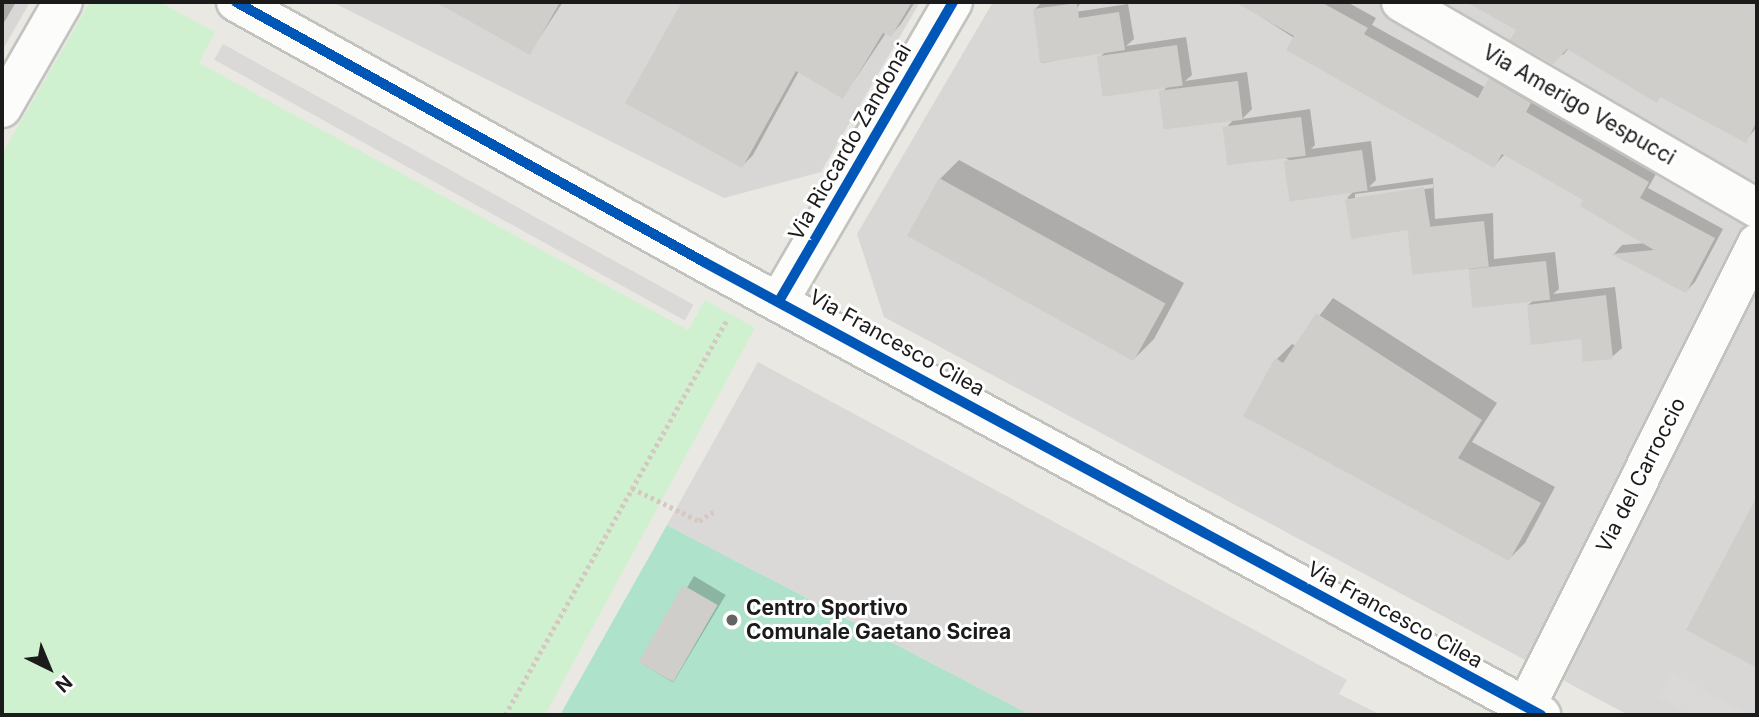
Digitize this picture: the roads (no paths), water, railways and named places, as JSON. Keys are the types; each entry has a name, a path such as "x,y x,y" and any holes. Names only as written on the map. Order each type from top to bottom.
{"street":[{"path":"2,108 63,2"},
{"name":"Via Francesco Cilea","path":"236,2 763,293 1534,711"},
{"name":"Via Riccardo Zandonai","path":"763,293 953,2"},
{"name":"Via Amerigo Vespucci","path":"1401,2 1757,208"},
{"name":"Via del Carroccio","path":"1534,711 1757,243"}],"place":[{"name":"Centro Sportivo Comunale Gaetano Scirea","path":"732,620"}]}
